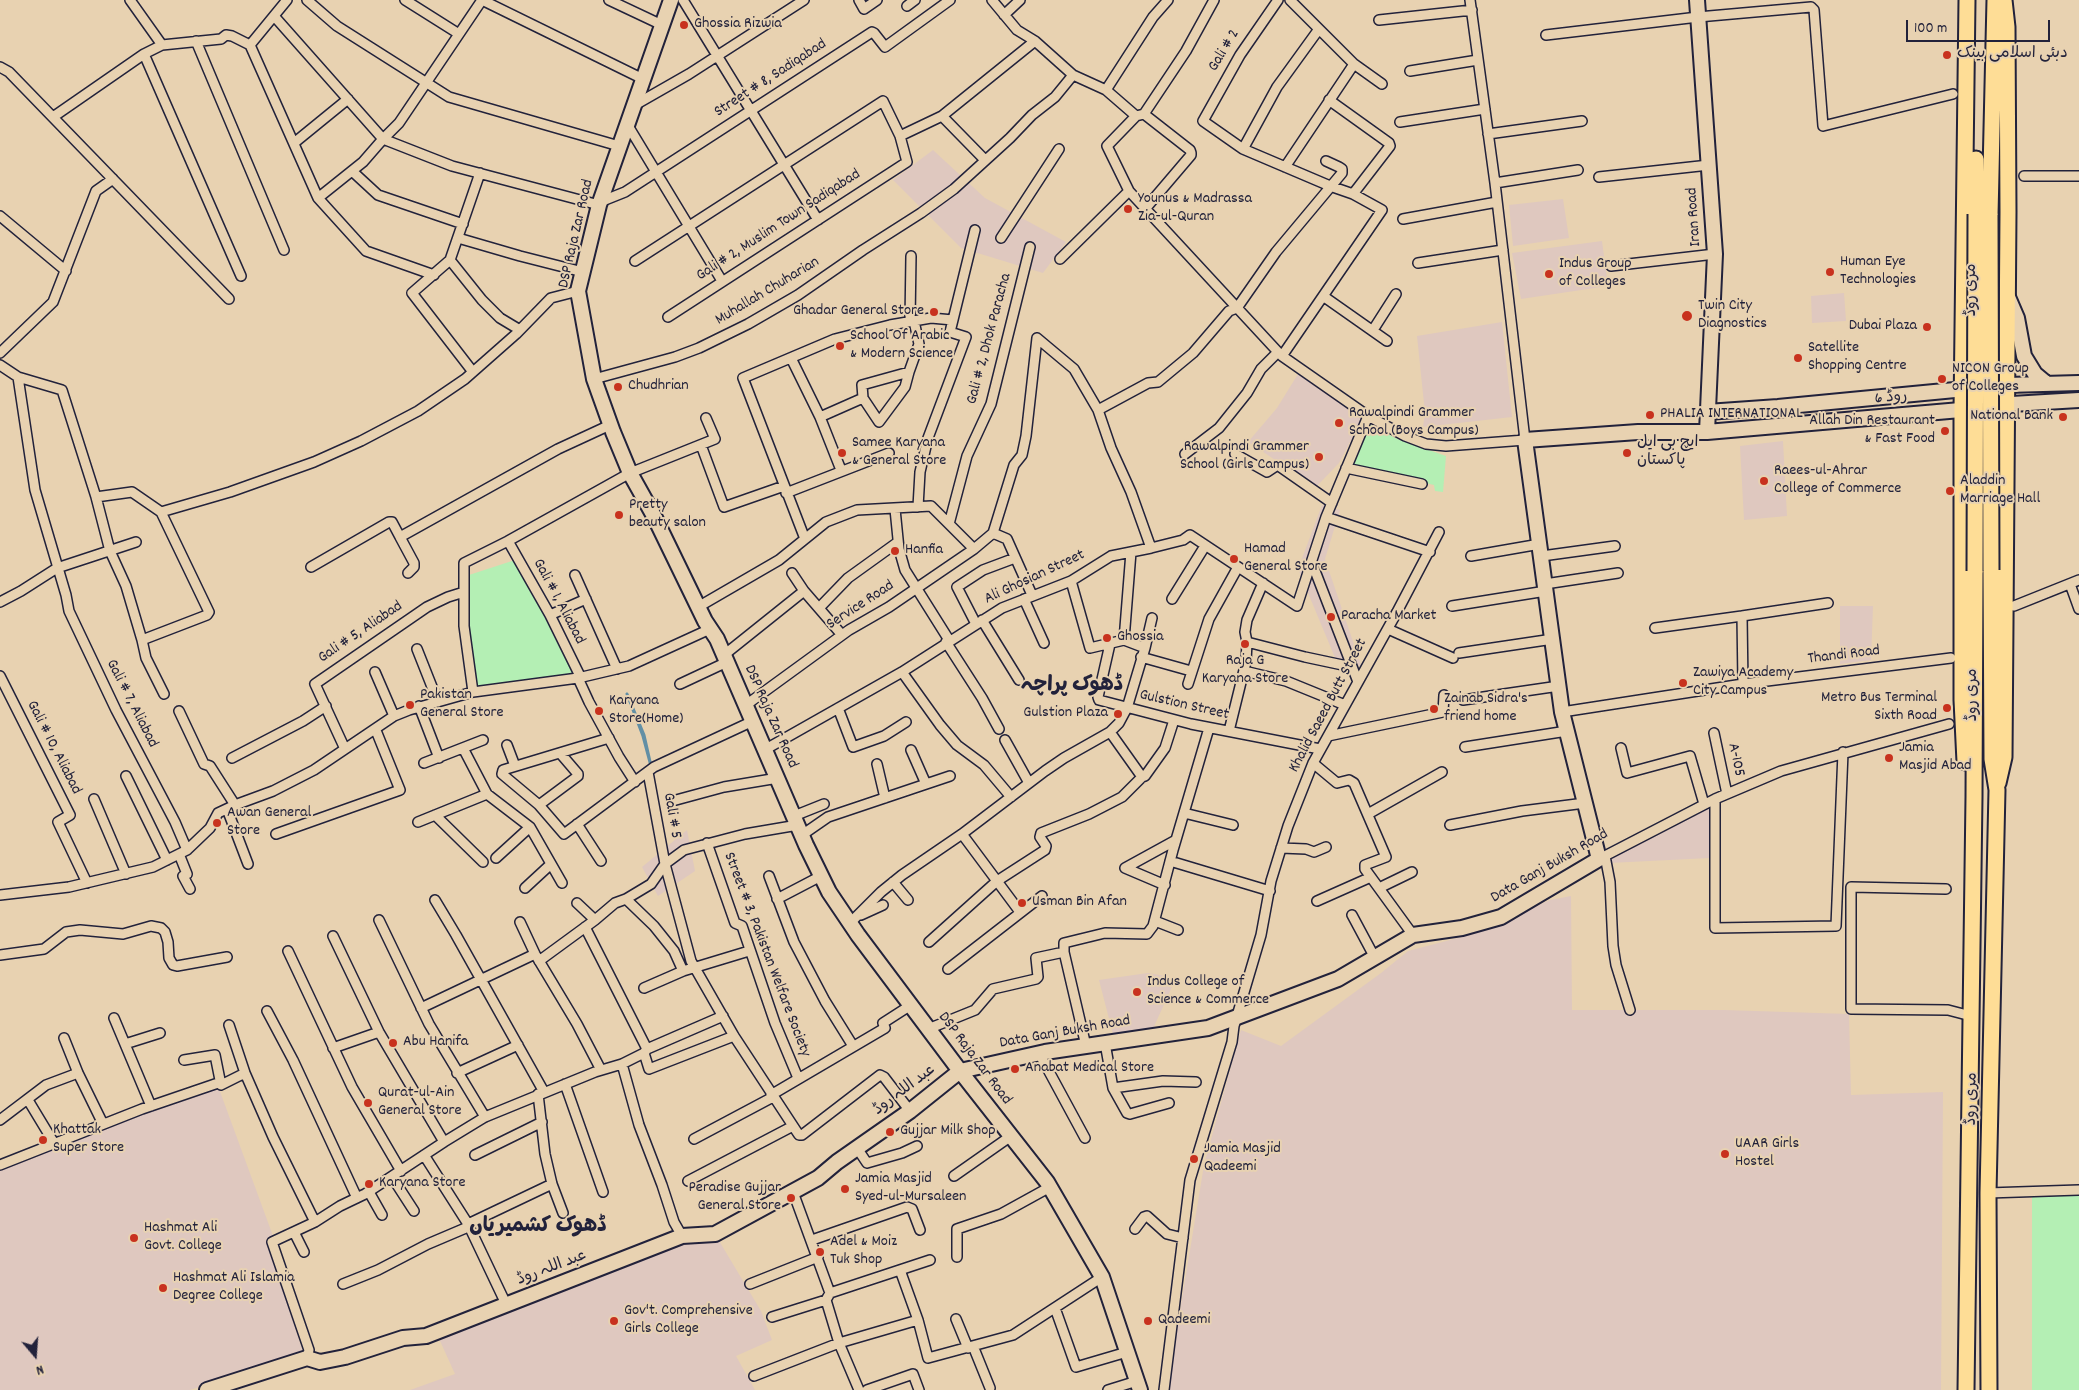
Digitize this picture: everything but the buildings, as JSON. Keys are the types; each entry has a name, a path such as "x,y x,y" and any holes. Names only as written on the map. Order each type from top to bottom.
{"main road":[{"path":"1967,0 1962,411 1962,700 1965,765 1974,797"},
{"name":"مری روڈ","path":"1976,0 1991,570 1992,759 1997,790 1988,1193 1989,1390"},
{"name":"مری روڈ","path":"1966,1390 1975,571 1983,214 1995,0"},
{"path":"1997,790 2004,757 2007,27 2004,0"},
{"path":"1964,308 1971,320 1988,324 1998,321 2007,302"}],"street":[{"path":"130,0 162,45"},
{"path":"250,45 287,0"},
{"path":"307,0 337,26 449,96 619,146"},
{"path":"405,0 459,34"},
{"path":"318,198 363,162 399,123 482,0 644,79"},
{"path":"609,0 662,25"},
{"path":"681,0 719,55 818,220"},
{"name":"DSP Raja Zar Road","path":"681,0 662,25 633,106 599,204 578,290 594,378 610,425 630,473 726,659 829,892 960,1071 1050,1187 1102,1277 1139,1386"},
{"path":"633,106 719,55 804,0"},
{"path":"858,0 864,9 877,0"},
{"path":"907,6 915,0"},
{"name":"Street # 8, Sadiqabad","path":"599,204 625,192 872,32 885,47 939,3 950,0"},
{"path":"992,0 1016,30 1035,41 1074,75 1106,90 1190,150 1191,155 1145,209"},
{"path":"1004,15 1020,0"},
{"path":"1106,90 1153,17 1168,0"},
{"path":"1214,0 1186,51 1140,115 1107,146 1128,191 1280,354 1368,416 1405,436 1426,444 1446,446 1525,440"},
{"name":"Gali # 2","path":"1243,149 1203,121 1240,55 1278,0"},
{"path":"1290,0 1354,64 1382,84"},
{"path":"1470,0 1495,183 1525,440 1562,712 1585,803 1610,882 1613,946 1630,1010"},
{"name":"Iran Road","path":"1697,0 1715,254 1707,432"},
{"path":"1546,35 1698,18 1813,8 1823,126 1953,94"},
{"path":"1379,20 1472,10"},
{"path":"274,16 383,139 452,166 599,204"},
{"path":"1185,454 1219,428 1247,393 1261,368 1280,354 1323,296 1382,210 1353,194 1243,149 1278,87 1319,29"},
{"path":"53,117 144,54 162,45 221,39 226,35 232,36 250,45 318,198 366,251 434,275"},
{"path":"196,41 284,250"},
{"path":"636,261 883,101 900,136 942,116 1035,41"},
{"path":"144,54 241,276"},
{"path":"1410,71 1478,60"},
{"path":"1285,167 1354,64"},
{"path":"0,67 9,72 230,300"},
{"name":"Muhallah Chuharian","path":"594,378 675,357 699,348 748,324 798,295 863,250 922,214 940,198 954,189 1010,138 1032,115 1055,97 1074,75"},
{"path":"294,143 348,99"},
{"path":"1329,100 1389,143 1390,146 1353,194"},
{"path":"1400,122 1485,109"},
{"path":"942,116 985,160"},
{"path":"1488,134 1582,121"},
{"path":"627,124 722,281"},
{"name":"Gali # 2, Muslim Town Sadiqabad","path":"668,316 907,162 900,136"},
{"path":"1001,238 1059,149"},
{"path":"1098,410 1148,383 1158,382 1192,353 1229,311 1237,308 1276,252 1342,173 1342,169 1326,161"},
{"path":"1599,177 1709,165"},
{"path":"1495,183 1578,170"},
{"path":"352,171 378,196 463,224"},
{"path":"473,372 412,294 450,260 480,173"},
{"path":"2024,176 2079,176"},
{"path":"0,353 53,302 96,191 113,179"},
{"path":"1060,259 1128,191"},
{"path":"1403,219 1497,202"},
{"path":"0,216 66,271"},
{"path":"918,507 920,472 928,438 966,337 950,332 975,230"},
{"path":"458,238 583,272"},
{"name":"Gali # 2, Dhok Paracha","path":"949,524 967,456 990,404 1030,247"},
{"path":"1418,264 1503,250"},
{"path":"1611,266 1715,254"},
{"path":"909,372 862,385 863,398 879,422 904,387 909,372 918,344 912,321 911,256"},
{"path":"450,260 482,300 500,318 520,330"},
{"path":"161,512 269,479 361,441 418,411 473,372 520,330 551,298 578,290"},
{"path":"1372,330 1396,294"},
{"path":"1323,296 1387,341"},
{"path":"2007,302 2017,318 2024,356 2035,374 2047,384"},
{"path":"805,539 743,378 835,339 912,321 931,318 952,320"},
{"path":"1044,643 1007,539 993,533 1014,465 1022,455 1026,436 1037,338 1074,370 1098,410 1111,448 1131,492 1152,548"},
{"path":"792,358 820,417 841,470"},
{"path":"0,365 18,377 62,390 96,497 110,551 126,586 146,658 164,694"},
{"name":"Gali # 7, Aliabad","path":"18,377 35,490 75,626 116,710 175,822 187,874 183,876 190,889"},
{"name":"روڈ 6","path":"1707,412 2007,385 2079,383"},
{"path":"820,417 863,398"},
{"name":"روڈ 6","path":"1525,440 1638,432 1707,432 1962,411 2006,403 2079,400"},
{"path":"1358,682 1312,563 1326,517 1368,416"},
{"path":"474,692 464,626 464,563 508,541 630,473 714,440 706,418"},
{"path":"400,537 558,449 610,425"},
{"path":"701,445 724,507 785,490 889,453"},
{"path":"1235,454 1268,472 1279,466 1332,503"},
{"path":"1346,468 1422,484"},
{"path":"96,497 132,492 161,512 209,612 207,615 142,640"},
{"path":"698,607 779,560 826,522 857,510 932,506 974,549"},
{"path":"895,509 898,542 905,570 999,729"},
{"path":"1326,517 1430,552"},
{"path":"311,567 392,522 414,563 414,567 408,573"},
{"name":"Khalid Saeed Butt Street","path":"1164,1390 1190,1180 1232,1042 1236,1018 1261,935 1281,848 1312,763 1388,629 1439,532"},
{"name":"Service Road","path":"746,705 842,635 889,607 974,549 993,533"},
{"name":"Ali Ghosian Street","path":"766,749 902,672 1002,608 1071,581 1111,556 1183,540 1190,535 1297,606 1312,563"},
{"name":"Gali # 1, Aliabad","path":"508,541 550,615 579,674 578,678 608,738 635,782"},
{"path":"0,602 57,568 136,542"},
{"path":"819,608 848,578 898,542"},
{"path":"1172,599 1206,546"},
{"path":"1472,556 1615,546"},
{"path":"1124,640 1131,552"},
{"path":"1015,558 982,570 957,587 1019,680"},
{"path":"1188,684 1209,618 1238,567"},
{"path":"792,573 804,591 842,635"},
{"path":"1452,606 1618,573"},
{"path":"575,575 616,669"},
{"path":"2014,606 2079,580"},
{"path":"1071,581 1090,648 1124,640 1143,652 1191,671"},
{"path":"1229,731 1244,671 1247,620 1263,582"},
{"path":"2070,584 2079,609"},
{"path":"680,684 726,659 804,591"},
{"name":"Gali # 5, Aliabad","path":"345,749 315,684 427,607 464,592"},
{"path":"550,615 586,599"},
{"path":"1655,628 1828,603"},
{"path":"1742,616 1743,684"},
{"path":"852,921 893,882 962,834 1064,758 1110,732 1128,708 1152,618"},
{"path":"0,895 69,887 153,867 183,852 210,828 218,813 273,791 332,760 394,716 419,706 474,692 578,678 616,669 647,659 680,641 710,629"},
{"path":"1388,629 1456,655 1553,639"},
{"path":"1246,642 1352,667"},
{"name":"Gulstion Street","path":"1110,644 1098,699 1208,728 1320,749"},
{"path":"417,649 438,702"},
{"name":"Thandi Road","path":"1562,712 1743,684 1951,658"},
{"path":"1244,671 1286,681 1345,705"},
{"path":"375,672 394,716"},
{"path":"902,672 940,725 957,744 984,764 1011,797"},
{"name":"Gali # 10, Aliabad","path":"0,676 70,815 58,822 87,883"},
{"path":"1463,700 1559,686"},
{"path":"1328,736 1442,712 1444,694"},
{"path":"232,758 303,721 326,706"},
{"path":"419,706 439,758"},
{"path":"838,708 853,746 884,736 906,722"},
{"path":"180,711 204,764 210,766 231,807 234,831 236,830 248,864"},
{"path":"930,942 997,881 1045,850 1046,846 1040,837 1041,833 1089,814 1122,797 1145,776 1165,748 1174,720"},
{"path":"608,738 503,770 502,774 539,805 564,834 654,767 753,721"},
{"name":"Data Ganj Buksh Road","path":"960,1071 1039,1053 1208,1028 1338,979 1413,935 1462,928 1501,917 1602,858 1704,804 1780,771 1949,724"},
{"path":"1086,1046 1064,952 1064,943 1105,933 1147,934 1155,922 1170,861 1208,728"},
{"path":"276,834 400,790 377,733 374,730"},
{"path":"1465,747 1567,731"},
{"path":"1110,732 1142,777"},
{"name":"A-105","path":"1714,732 1727,794"},
{"path":"424,763 483,740"},
{"path":"1005,740 1029,783"},
{"path":"507,745 515,766"},
{"path":"464,748 487,794 530,827 562,883"},
{"path":"1622,748 1627,773 1690,756 1704,804"},
{"path":"911,750 926,784"},
{"path":"1715,799 1715,928 1836,926 1843,752"},
{"path":"539,805 578,776 560,753"},
{"path":"1312,763 1337,783 1352,781 1386,857 1365,865 1365,869 1413,935"},
{"path":"877,764 886,798"},
{"name":"Gali # 5","path":"648,772 665,864 690,959 734,1036 793,1126"},
{"path":"1368,814 1442,772"},
{"path":"126,776 168,860"},
{"path":"421,1008 480,979 537,957 586,927 615,903 626,899 651,884 665,864 684,850 745,834 798,825 828,817 950,776"},
{"path":"676,800 724,787 778,778"},
{"path":"418,822 487,794"},
{"path":"94,798 126,874"},
{"path":"1450,825 1522,811 1585,803"},
{"path":"798,825 824,804"},
{"path":"1184,813 1233,825"},
{"path":"435,815 484,862"},
{"path":"576,824 601,862"},
{"path":"496,858 530,827"},
{"path":"962,834 1020,912"},
{"path":"1165,885 1125,868 1176,840"},
{"name":"Street # 3, Pakistan Welfare Society","path":"708,843 735,924 742,926 775,1023 798,1078"},
{"path":"1281,848 1306,849 1314,852 1326,847"},
{"path":"1170,861 1270,891"},
{"path":"525,888 551,864"},
{"path":"1379,888 1412,872"},
{"path":"769,876 797,949 825,1001 853,1046"},
{"path":"777,899 821,876"},
{"path":"1317,901 1371,877"},
{"path":"893,882 908,900"},
{"path":"1946,889 1851,887 1851,1009 1948,1010 1971,1016"},
{"path":"948,969 1042,896"},
{"path":"626,899 654,926 674,951 683,971"},
{"path":"435,900 518,1045 541,1093 545,1154 552,1184 563,1213"},
{"path":"577,903 595,920"},
{"path":"852,921 883,905"},
{"path":"1352,915 1375,958"},
{"path":"379,920 421,1008 457,1073 485,1118"},
{"path":"520,922 537,957 577,1024 601,1070"},
{"path":"1155,922 1178,930"},
{"path":"0,955 44,949 66,932 80,930 122,934 151,926 160,928 165,932 169,958 173,965 177,966 227,957"},
{"path":"586,927 646,1051 649,1069 734,1036"},
{"path":"333,936 379,1032 444,1142"},
{"path":"288,951 352,1087 401,1171"},
{"path":"644,988 683,971 749,951"},
{"path":"928,1028 975,1010 993,989 1036,979 1038,977 1036,958 1064,952"},
{"path":"694,1139 772,1096 798,1078 885,1028 883,1023 911,1005"},
{"path":"267,1011 289,1051 357,1198"},
{"path":"307,1358 309,1350 272,1242 315,1222 369,1192 444,1142 485,1118 541,1093 622,1064 723,1016"},
{"path":"114,1018 151,1106"},
{"path":"229,1025 246,1073 273,1137 315,1222"},
{"path":"333,1048 379,1032"},
{"path":"125,1044 160,1033"},
{"path":"64,1038 78,1073 103,1124"},
{"path":"1105,1043 1113,1088 1125,1111 1130,1114 1169,1103"},
{"path":"457,1073 518,1045"},
{"path":"1039,1053 1085,1138"},
{"path":"184,1060 215,1054 220,1082"},
{"path":"622,1064 639,1125 674,1222 682,1236"},
{"name":"عبد اللہ روڈ","path":"207,1390 307,1358 320,1362 345,1357 403,1338 426,1336 506,1304 606,1268 682,1236 715,1234 818,1178 910,1111 960,1071"},
{"path":"0,1120 46,1085 78,1073"},
{"path":"0,1165 151,1106 220,1082 221,1084 246,1073"},
{"path":"688,1182 793,1126 802,1135 880,1075 884,1077 910,1111"},
{"path":"1113,1088 1163,1081 1196,1082"},
{"path":"564,1084 603,1192"},
{"path":"28,1100 54,1143"},
{"path":"475,1155 542,1122"},
{"path":"954,1176 1011,1136"},
{"path":"857,1148 867,1164 902,1153 917,1146"},
{"path":"424,1155 468,1226 506,1304"},
{"path":"392,1177 414,1211"},
{"path":"343,1284 378,1270 552,1184"},
{"path":"957,1257 957,1229 1001,1214 1050,1187"},
{"path":"1988,1193 2079,1190"},
{"path":"369,1192 382,1215"},
{"path":"793,1192 818,1257 839,1343 859,1390"},
{"path":"812,1240 908,1207 912,1209 920,1230"},
{"path":"1135,1229 1145,1216 1167,1234 1183,1238"},
{"path":"294,1232 304,1252"},
{"path":"750,1284 818,1257"},
{"path":"772,1317 930,1260"},
{"path":"900,1270 918,1320 928,1358 1013,1335 1102,1277"},
{"path":"1054,1308 1076,1367 1127,1352"},
{"path":"956,1318 990,1388"},
{"path":"754,1376 839,1343 918,1320"},
{"path":"867,1390 913,1374 919,1390"},
{"path":"1108,1390 1139,1386"}],"shaded area":[{"path":"933,150 985,198 1066,242 1043,273 961,248 893,180"},
{"path":"1563,199 1569,238 1513,246 1509,205"},
{"path":"1602,241 1608,286 1521,299 1512,253"},
{"path":"1844,293 1846,321 1812,323 1811,296"},
{"path":"1502,322 1512,417 1423,427 1425,413 1417,336"},
{"path":"1298,374 1363,417 1339,463 1316,487 1248,442 1277,408"},
{"name":"Raees-ul-Ahrar College of Commerce","path":"1783,441 1787,516 1744,520 1740,446"},
{"name":"Paracha Market","path":"1322,505 1340,510 1325,559 1361,665 1341,672 1298,569"},
{"path":"1840,606 1873,606 1871,660 1840,664"},
{"path":"1711,805 1710,858 1609,863 1611,858 1642,840"},
{"path":"687,830 695,871 658,896 642,867"},
{"path":"1571,896 1572,1010 1724,1010 1849,1014 1851,1095 1943,1092 1941,1390 1167,1390 1204,1165 1241,1030 1281,1046 1408,951 1473,934 1550,900"},
{"path":"1148,973 1176,978 1152,1031 1114,1038 1099,980"},
{"name":"Hashmat Ali Govt. College","path":"218,1086 273,1236 266,1239 303,1352 190,1390 0,1390 0,1170 36,1154"},
{"name":"Gov't. Comprehensive Girls College","path":"715,1234 761,1311 772,1340 736,1356 755,1390 410,1390 455,1374 436,1332 682,1236"}],"green space":[{"path":"1368,423 1395,438 1446,456 1443,492 1435,491 1434,485 1352,467"},
{"path":"515,560 544,608 577,676 476,689 465,608 469,575"},
{"path":"2032,1191 2079,1191 2079,1390 2032,1390"}],"waterway":[{"path":"627,694 644,735 651,766 643,736 627,694"}],"place":[{"name":"Ghossia Rizwia","path":"684,25"},
{"name":"دبئی اسلامی بینک","path":"1947,55"},
{"name":"Younus & Madrassa Zia-ul-Quran","path":"1128,209"},
{"name":"Human Eye Technologies","path":"1830,272"},
{"name":"Indus Group of Colleges","path":"1549,274"},
{"name":"Ghadar General Store","path":"934,312"},
{"name":"Twin City Diagnostics","path":"1687,316"},
{"name":"Dubai Plaza","path":"1927,327"},
{"name":"School Of Arabic & Modern Science","path":"840,346"},
{"name":"Satellite Shopping Centre","path":"1798,358"},
{"name":"NICON Group of Colleges","path":"1942,379"},
{"name":"Chudhrian","path":"618,387"},
{"name":"PHALIA INTERNATIONAL","path":"1650,415"},
{"name":"National Bank","path":"2063,417"},
{"name":"Rawalpindi Grammer School (Boys Campus)","path":"1339,423"},
{"name":"Allah Din Restaurant & Fast Food","path":"1945,431"},
{"name":"Samee Karyana & General Store","path":"842,453"},
{"name":"ایچ بی ایل پاکستان","path":"1627,453"},
{"name":"Rawalpindi Grammer School (Girls Campus)","path":"1319,457"},
{"name":"Raees-ul-Ahrar College of Commerce","path":"1764,481"},
{"name":"Aladdin Marriage Hall","path":"1950,491"},
{"name":"Pretty beauty salon","path":"619,515"},
{"name":"Hanfia","path":"895,551"},
{"name":"Hamad General Store","path":"1234,559"},
{"name":"Paracha Market","path":"1331,617"},
{"name":"Ghossia","path":"1107,638"},
{"name":"Raja G Karyana Store","path":"1245,644"},
{"name":"Zawiya Academy City Campus","path":"1683,683"},
{"name":"Pakistan General Store","path":"410,705"},
{"name":"Metro Bus Terminal Sixth Road","path":"1947,708"},
{"name":"Zainab Sidra's friend home","path":"1434,709"},
{"name":"Karyana Store(Home)","path":"599,711"},
{"name":"Gulstion Plaza","path":"1118,714"},
{"name":"Jamia Masjid Abad","path":"1889,758"},
{"name":"Awan General Store","path":"217,823"},
{"name":"Usman Bin Afan","path":"1022,903"},
{"name":"Indus College of Science & Commerce","path":"1137,992"},
{"name":"Abu Hanifa","path":"393,1043"},
{"name":"Anabat Medical Store","path":"1015,1069"},
{"name":"Qurat-ul-Ain General Store","path":"368,1103"},
{"name":"Gujjar Milk Shop","path":"890,1132"},
{"name":"Khattak Super Store","path":"43,1140"},
{"name":"UAAR Girls Hostel","path":"1725,1154"},
{"name":"Jamia Masjid Qadeemi","path":"1194,1159"},
{"name":"Karyana Store","path":"369,1184"},
{"name":"Jamia Masjid Syed-ul-Mursaleen","path":"845,1189"},
{"name":"Peradise Gujjar General Store","path":"791,1198"},
{"name":"Hashmat Ali Govt. College","path":"134,1238"},
{"name":"Adel & Moiz Tuk Shop","path":"820,1252"},
{"name":"Hashmat Ali Islamia Degree College","path":"163,1288"},
{"name":"Gov't. Comprehensive Girls College","path":"614,1321"},
{"name":"Qadeemi","path":"1148,1321"}],"district":[{"name":"ڈھوک پراچہ","path":"1072,687"},
{"name":"ڈھوک کشمیریاں","path":"538,1228"}]}
